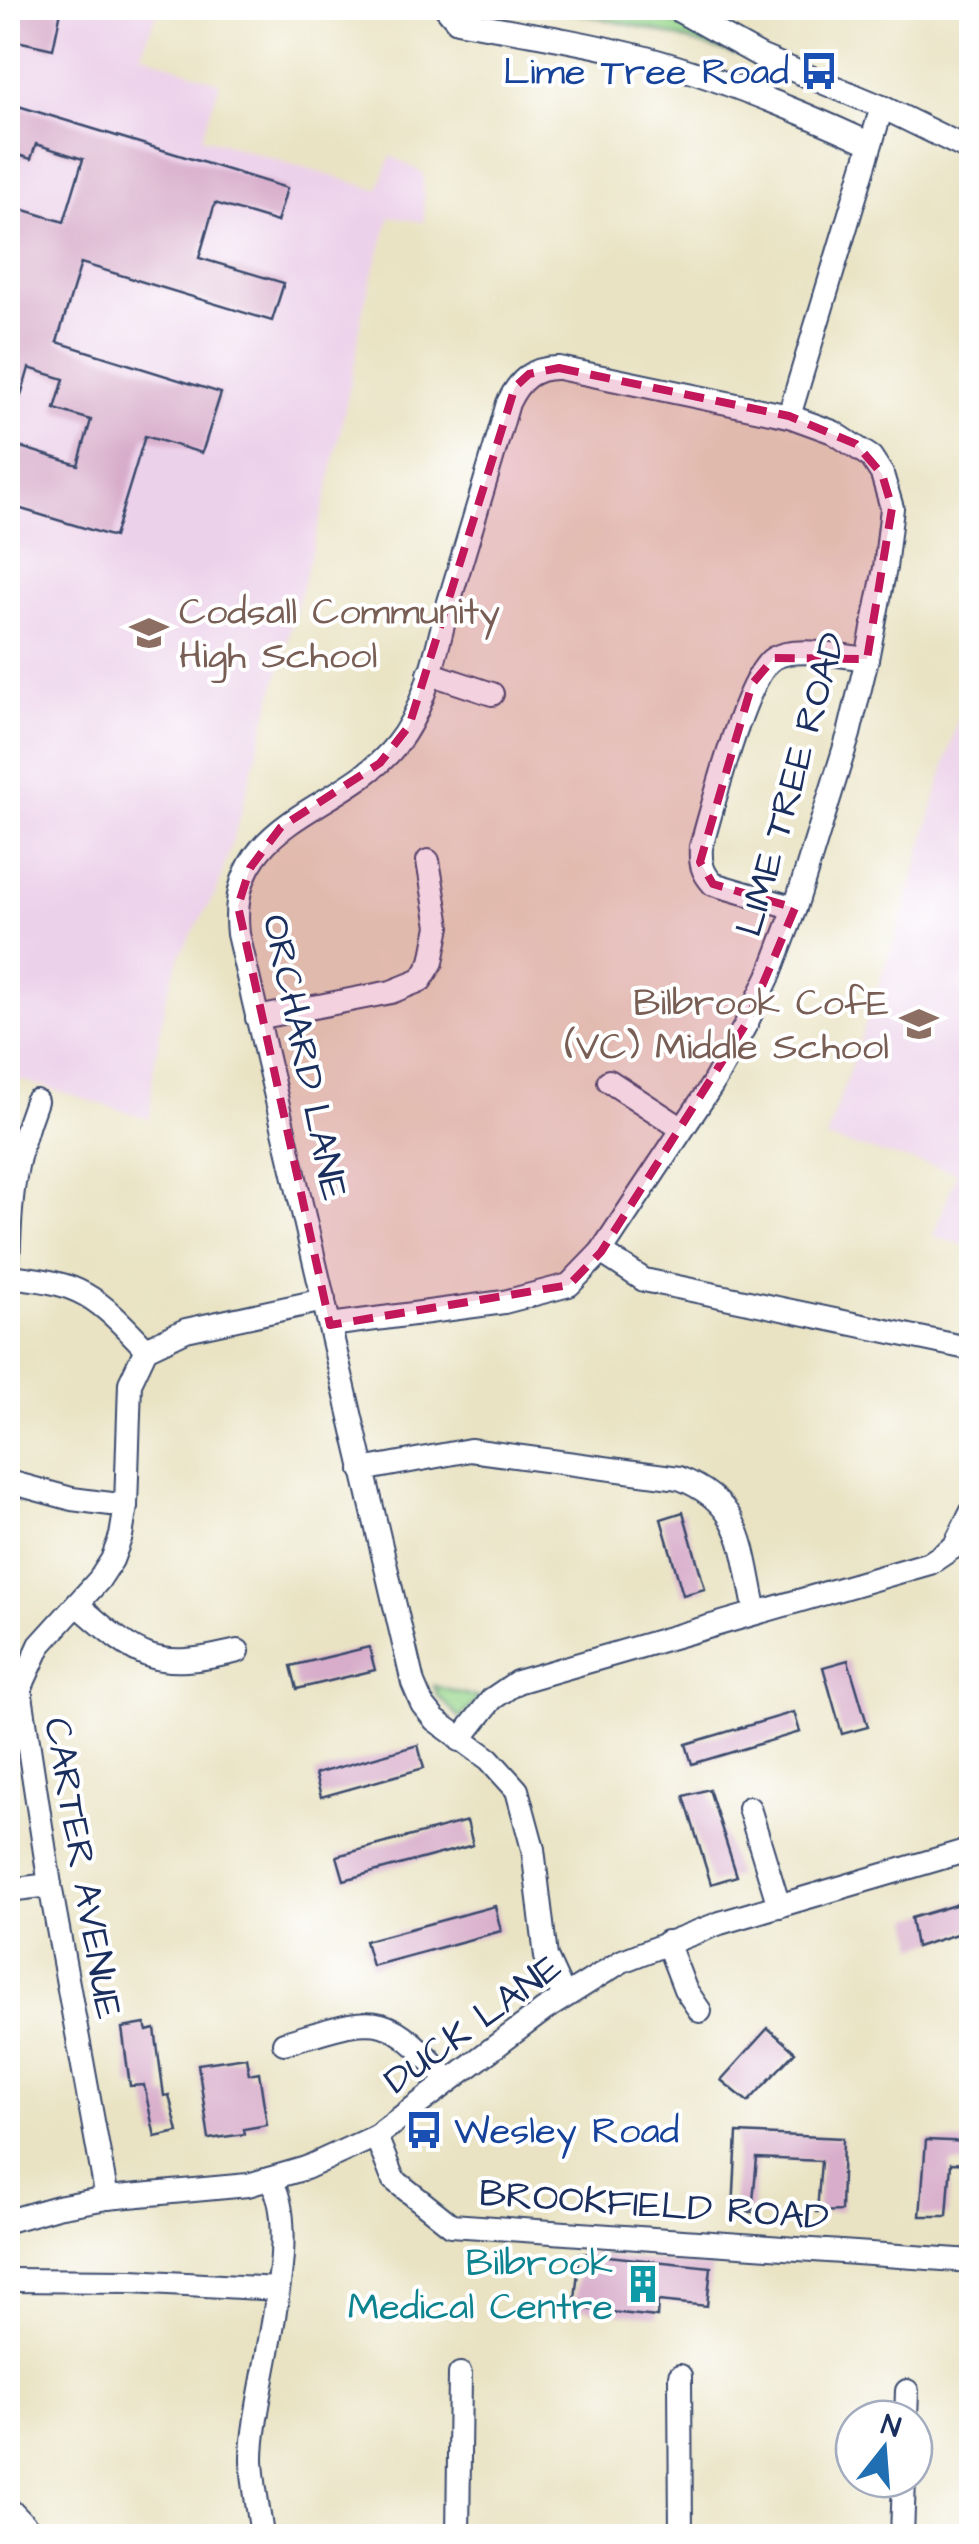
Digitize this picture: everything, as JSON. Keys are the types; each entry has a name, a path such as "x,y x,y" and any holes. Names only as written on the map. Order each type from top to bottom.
{"street":[{"path":"446,8 457,21 646,58 722,82 807,114 869,143"},
{"path":"674,8 762,57 972,151"},
{"path":"789,416 882,108"},
{"name":"ORCHARD LANE","path":"564,1996 546,1957 533,1849 518,1790 489,1759 435,1720 413,1683 258,1018 237,923 238,906 250,868 281,827 353,782 396,746 410,726 429,674 508,403 529,374 559,368 789,416"},
{"name":"LIME TREE ROAD","path":"330,1324 504,1302 569,1285 601,1252 712,1085 746,1024 794,908 849,734 868,658 892,508 889,490 871,457 856,444 789,416"},
{"path":"794,908 713,884 700,862 701,847 752,684 774,658 808,652 868,658"},
{"path":"429,674 492,694"},
{"path":"258,1018 391,992 421,980 432,962 439,926 428,862"},
{"path":"609,1082 682,1128"},
{"path":"36,1101 19,1146 11,1191 8,1273 84,1292 146,1348 186,1330 324,1300"},
{"path":"601,1252 644,1280 972,1349"},
{"name":"CARTER AVENUE","path":"107,2198 14,1689 40,1645 78,1606 112,1560 126,1506 130,1383 146,1348"},
{"path":"362,1470 470,1450 679,1478 702,1486 733,1519 756,1612"},
{"path":"8,1484 72,1500 126,1506"},
{"path":"460,1740 492,1698 517,1682 930,1564 954,1547 972,1510"},
{"path":"78,1606 125,1645 155,1659 196,1661 238,1651"},
{"path":"749,1808 779,1906"},
{"name":"DUCK LANE","path":"8,2221 107,2198 216,2189 270,2180 306,2168 376,2136 564,1996 622,1962 667,1942 972,1849"},
{"path":"8,1890 50,1885"},
{"path":"667,1942 684,1988 700,2011"},
{"path":"284,2043 357,2022 387,2026 415,2042 449,2081"},
{"name":"BROOKFIELD ROAD","path":"376,2136 393,2179 452,2225 972,2261"},
{"path":"262,2536 252,2458 278,2290 281,2200 270,2180"},
{"path":"8,2280 132,2281 278,2290"},
{"path":"458,2536 460,2374"},
{"path":"680,2376 681,2536"},
{"path":"907,2391 907,2399"},
{"path":"902,2536 903,2499"},
{"path":"8,2508 35,2536"}],"highlighted area":[{"path":"559,368 789,416 856,444 882,474 892,508 867,659 774,658 752,684 700,862 713,884 795,908 746,1024 601,1252 569,1285 330,1325 238,906 250,868 281,827 380,763 409,726 515,387 529,374"}],"shaded area":[{"name":"Codsall Community High School","path":"8,8 159,8 141,53 220,83 202,137 378,190 391,156 423,173 424,222 390,216 362,312 327,494 239,820 217,890 180,955 166,997 153,1071 150,1119 8,1076"},
{"name":"Bilbrook CofE (VC) Middle School","path":"971,672 972,1246 933,1237 957,1172 826,1139 905,908"}],"green space":[{"path":"552,8 653,8 736,55 650,29"},
{"path":"434,1686 480,1698 460,1718 438,1696"}],"building":[{"path":"8,8 61,11 53,49 8,39"},
{"path":"15,105 287,188 277,222 215,203 199,258 284,283 272,321 81,263 57,342 221,393 202,453 145,436 114,537 8,505 8,443 78,465 91,420 55,409 64,379 29,368 12,426 8,425 8,205 64,222 83,159 36,144 31,159 8,152 8,129"},
{"path":"683,1512 705,1589 683,1595 661,1519"},
{"path":"369,1647 375,1670 297,1689 291,1666"},
{"path":"848,1660 868,1727 842,1734 823,1667"},
{"path":"794,1712 800,1732 692,1764 686,1744"},
{"path":"418,1745 424,1768 321,1797 315,1774"},
{"path":"709,1789 737,1876 711,1884 684,1796"},
{"path":"467,1821 473,1845 344,1880 337,1856"},
{"path":"972,1900 972,1929 916,1947 911,1918"},
{"path":"495,1906 501,1931 372,1966 365,1941"},
{"path":"145,2024 147,2031 155,2029 164,2096 169,2095 178,2132 155,2137 144,2085 130,2086 122,2028"},
{"path":"768,2028 795,2052 748,2102 721,2080"},
{"path":"246,2057 249,2074 259,2072 267,2125 244,2129 245,2134 209,2139 198,2064"},
{"path":"737,2133 843,2138 841,2211 817,2212 821,2161 757,2158 752,2212 733,2211"},
{"path":"926,2140 972,2142 972,2164 951,2163 947,2216 920,2216"},
{"name":"Bilbrook Medical Centre","path":"580,2253 711,2267 707,2306 658,2301 657,2317 574,2308"}],"place":[{"name":"Lime Tree Road","path":"819,71"},
{"name":"Codsall Community High School","path":"149,633"},
{"name":"Bilbrook CofE (VC) Middle School","path":"919,1024"},
{"name":"Wesley Road","path":"424,2130"},
{"name":"Bilbrook Medical Centre","path":"643,2284"}]}
